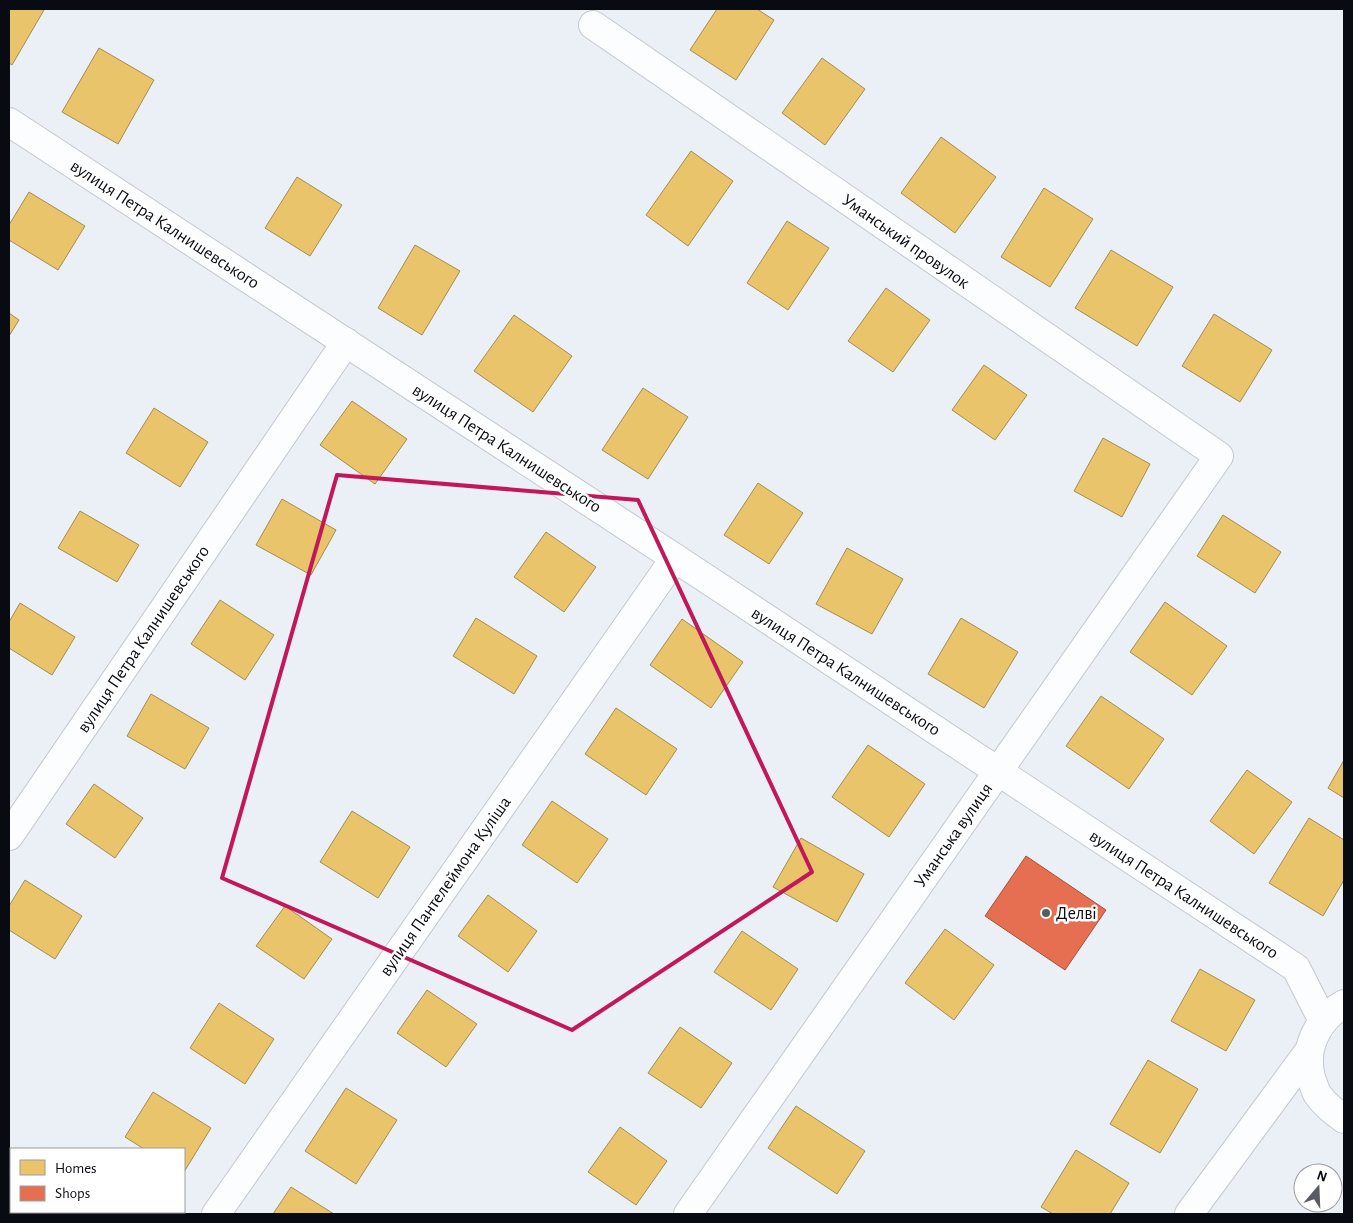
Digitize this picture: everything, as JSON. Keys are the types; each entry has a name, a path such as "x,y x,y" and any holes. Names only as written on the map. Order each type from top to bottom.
{"street":[{"name":"Уманський провулок","path":"593,25 1219,456"},
{"name":"вулиця Петра Калнишевського","path":"12,131 346,342 1296,968 1322,1021"},
{"name":"вулиця Петра Калнишевського","path":"9,836 346,342"},
{"name":"Уманська вулиця","path":"688,1214 1219,456"},
{"name":"вулиця Пантелеймона Куліша","path":"216,1214 675,558"},
{"path":"1189,1214 1309,1051 1322,1021 1344,1003"},
{"path":"1309,1051 1310,1073 1317,1094 1332,1111 1344,1119"}],"highlighted area":[{"path":"337,475 638,500 812,872 572,1030 222,878"}],"building: Homes":[{"path":"9,9 44,10 12,65 9,63"},
{"path":"717,9 757,9 774,20 736,80 690,50"},
{"path":"99,48 154,80 118,144 62,112"},
{"path":"822,58 865,89 825,145 782,113"},
{"path":"941,137 996,177 955,233 901,193"},
{"path":"691,151 733,181 688,246 646,215"},
{"path":"297,177 342,205 310,256 265,228"},
{"path":"1044,188 1093,219 1050,287 1001,257"},
{"path":"29,192 85,226 58,270 9,240 9,225"},
{"path":"787,221 829,248 788,310 747,283"},
{"path":"415,245 460,271 422,335 378,308"},
{"path":"1111,250 1173,287 1137,346 1075,308"},
{"path":"886,288 930,320 893,372 848,341"},
{"path":"9,313 19,320 9,336"},
{"path":"1214,314 1272,350 1240,402 1182,366"},
{"path":"514,315 572,356 533,412 474,371"},
{"path":"984,365 1027,395 995,440 952,410"},
{"path":"643,388 688,417 648,479 602,450"},
{"path":"352,401 407,439 375,484 320,445"},
{"path":"154,408 208,442 180,487 126,453"},
{"path":"1103,438 1150,464 1122,517 1074,491"},
{"path":"758,483 803,513 769,564 724,535"},
{"path":"282,499 336,530 311,575 256,545"},
{"path":"80,511 139,545 117,582 58,548"},
{"path":"1223,515 1281,552 1255,593 1197,556"},
{"path":"546,532 596,567 564,612 514,577"},
{"path":"847,548 903,579 872,634 816,604"},
{"path":"220,600 274,635 245,680 191,644"},
{"path":"1165,602 1227,646 1192,695 1130,652"},
{"path":"20,603 75,637 52,675 9,648 9,622"},
{"path":"476,618 537,656 514,694 453,656"},
{"path":"961,618 1018,652 984,708 928,674"},
{"path":"682,619 743,662 711,708 650,665"},
{"path":"151,694 209,728 185,769 127,736"},
{"path":"1101,696 1164,739 1129,789 1066,746"},
{"path":"616,708 677,749 646,795 585,754"},
{"path":"868,745 925,784 889,837 832,797"},
{"path":"1344,760 1344,798 1328,788"},
{"path":"1247,770 1292,802 1254,854 1210,821"},
{"path":"94,784 143,818 115,858 66,824"},
{"path":"552,801 608,839 577,883 522,845"},
{"path":"352,811 410,847 378,898 320,862"},
{"path":"1309,818 1344,840 1344,880 1323,916 1269,883"},
{"path":"801,838 864,874 837,922 773,887"},
{"path":"25,880 82,916 55,959 9,930 9,906"},
{"path":"488,895 537,931 508,972 458,936"},
{"path":"285,906 332,939 304,979 256,946"},
{"path":"945,929 994,965 954,1020 905,983"},
{"path":"742,931 798,969 771,1010 714,972"},
{"path":"1200,969 1255,1000 1226,1051 1171,1021"},
{"path":"427,990 477,1024 446,1067 397,1033"},
{"path":"219,1003 274,1039 245,1084 190,1048"},
{"path":"680,1027 732,1063 701,1108 648,1073"},
{"path":"1148,1060 1198,1089 1160,1153 1110,1124"},
{"path":"346,1088 397,1120 356,1184 305,1151"},
{"path":"153,1092 211,1128 185,1170 185,1148 142,1148 125,1137"},
{"path":"796,1106 865,1151 837,1194 768,1148"},
{"path":"620,1127 667,1161 636,1205 588,1172"},
{"path":"1076,1150 1129,1183 1110,1214 1053,1214 1041,1207"},
{"path":"291,1187 334,1214 273,1214"},
{"path":"39,1213 123,1214 41,1214"}],"building: Shops":[{"name":"Делві","path":"1026,856 1106,910 1065,970 985,916"}],"place":[{"name":"Делві","path":"1046,913"}]}
